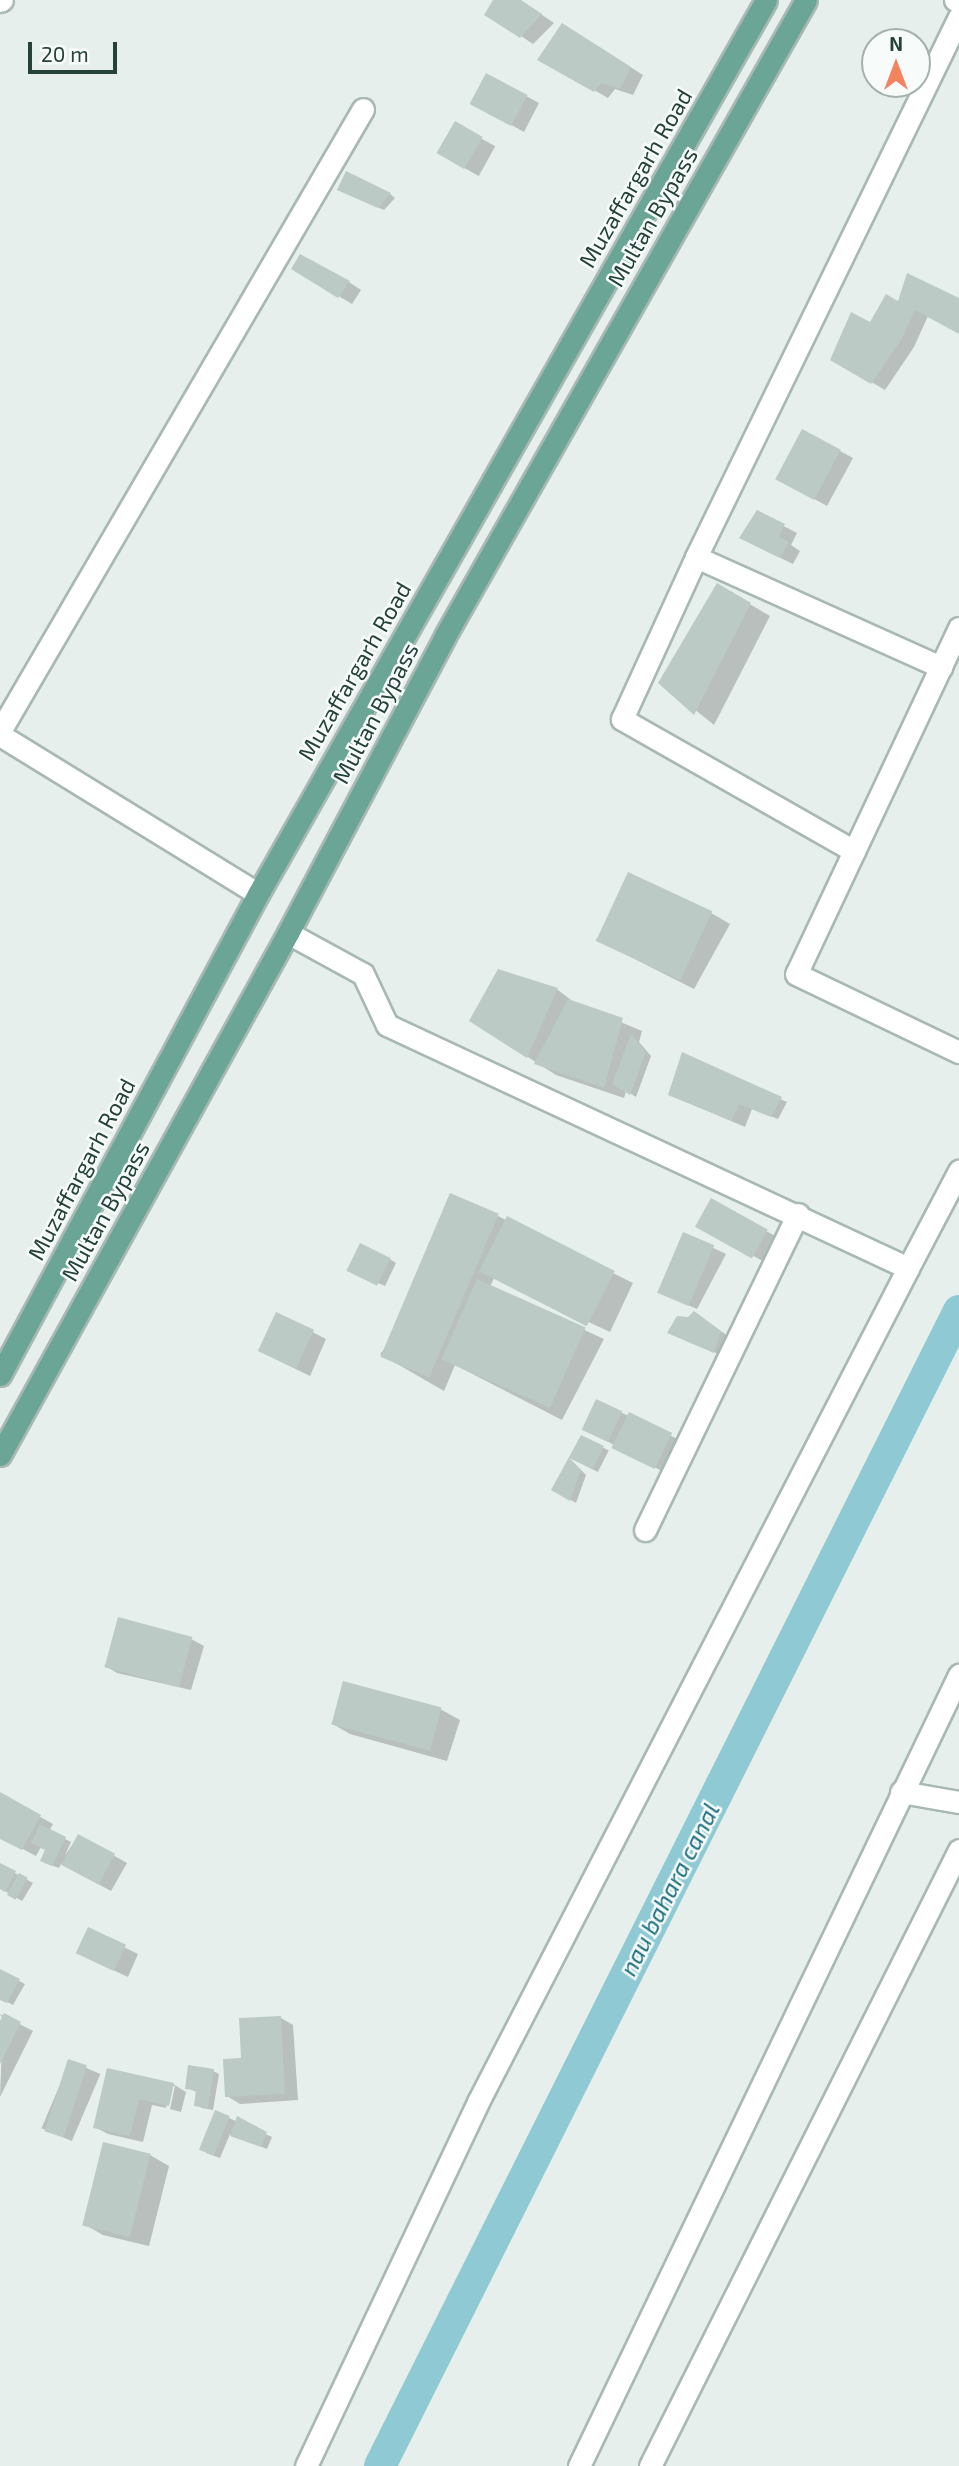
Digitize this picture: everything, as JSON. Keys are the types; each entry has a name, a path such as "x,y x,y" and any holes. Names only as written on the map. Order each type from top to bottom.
{"main road":[{"name":"Muzaffargarh Road","path":"0,1375 258,894 766,0"},
{"name":"Multan Bypass","path":"0,1455 288,933 445,636 806,0"}],"street":[{"path":"854,851 622,719 696,557 959,17"},
{"path":"258,894 0,733 363,109"},
{"path":"696,557 940,667"},
{"path":"959,628 796,974 959,1052"},
{"path":"288,933 363,974 387,1025 798,1214 908,1268"},
{"path":"306,2466 478,2102 959,1171"},
{"path":"645,1530 798,1214"},
{"path":"579,2466 959,1675"},
{"path":"901,1793 959,1802"},
{"path":"650,2466 959,1850"}],"building":[{"path":"493,0 521,0 542,14 520,38 484,15"},
{"path":"562,23 631,67 620,89 601,83 594,92 537,60"},
{"path":"486,73 527,95 511,126 470,104"},
{"path":"455,121 483,137 464,169 436,153"},
{"path":"346,171 391,193 378,208 337,190"},
{"path":"300,254 350,281 338,298 291,269"},
{"path":"907,273 959,298 959,334 915,310 901,340 871,384 830,360 851,312 870,322 886,294 898,301"},
{"path":"802,429 841,450 814,500 775,479"},
{"path":"757,510 785,524 779,537 789,542 780,558 739,538"},
{"path":"717,583 751,603 694,715 658,683"},
{"path":"628,872 712,911 680,980 596,941"},
{"path":"498,969 558,988 527,1058 469,1021"},
{"path":"568,999 623,1018 604,1088 534,1064"},
{"path":"631,1034 646,1052 630,1095 612,1084"},
{"path":"682,1052 782,1097 771,1117 739,1104 732,1121 668,1095"},
{"path":"450,1193 499,1214 429,1378 380,1357"},
{"path":"711,1198 768,1230 752,1258 695,1227"},
{"path":"507,1216 615,1271 587,1326 479,1271"},
{"path":"683,1232 714,1245 689,1306 657,1293"},
{"path":"360,1243 391,1258 377,1286 346,1271"},
{"path":"477,1279 586,1327 550,1408 441,1359"},
{"path":"694,1311 721,1331 714,1353 667,1333 677,1316 688,1317"},
{"path":"276,1312 314,1330 296,1369 258,1351"},
{"path":"596,1399 622,1411 608,1442 582,1430"},
{"path":"629,1412 672,1433 655,1469 611,1448"},
{"path":"581,1435 604,1446 593,1469 569,1458 581,1470 570,1501 551,1490"},
{"path":"118,1617 192,1637 179,1687 105,1667"},
{"path":"343,1681 442,1707 430,1751 331,1724"},
{"path":"0,1792 41,1815 22,1850 0,1839"},
{"path":"40,1824 66,1837 52,1866 40,1861 45,1850 31,1843"},
{"path":"78,1834 115,1854 99,1885 62,1865"},
{"path":"0,1863 16,1871 5,1892 0,1889"},
{"path":"19,1873 28,1878 16,1900 7,1895"},
{"path":"88,1927 126,1945 114,1971 76,1953"},
{"path":"0,1969 20,1979 7,2003 0,2000"},
{"path":"4,2013 21,2022 0,2064 0,2021"},
{"path":"281,2016 285,2094 225,2097 223,2059 241,2058 239,2018"},
{"path":"68,2059 87,2065 64,2137 45,2131"},
{"path":"188,2065 214,2069 208,2108 194,2106 196,2090 185,2089"},
{"path":"107,2068 174,2083 169,2106 139,2099 130,2136 93,2128"},
{"path":"215,2110 230,2116 214,2156 199,2150"},
{"path":"237,2116 267,2132 261,2147 230,2136"},
{"path":"103,2142 151,2154 130,2237 82,2225"}],"waterway":[{"name":"nau bahara canal","path":"380,2466 959,1311"}]}
